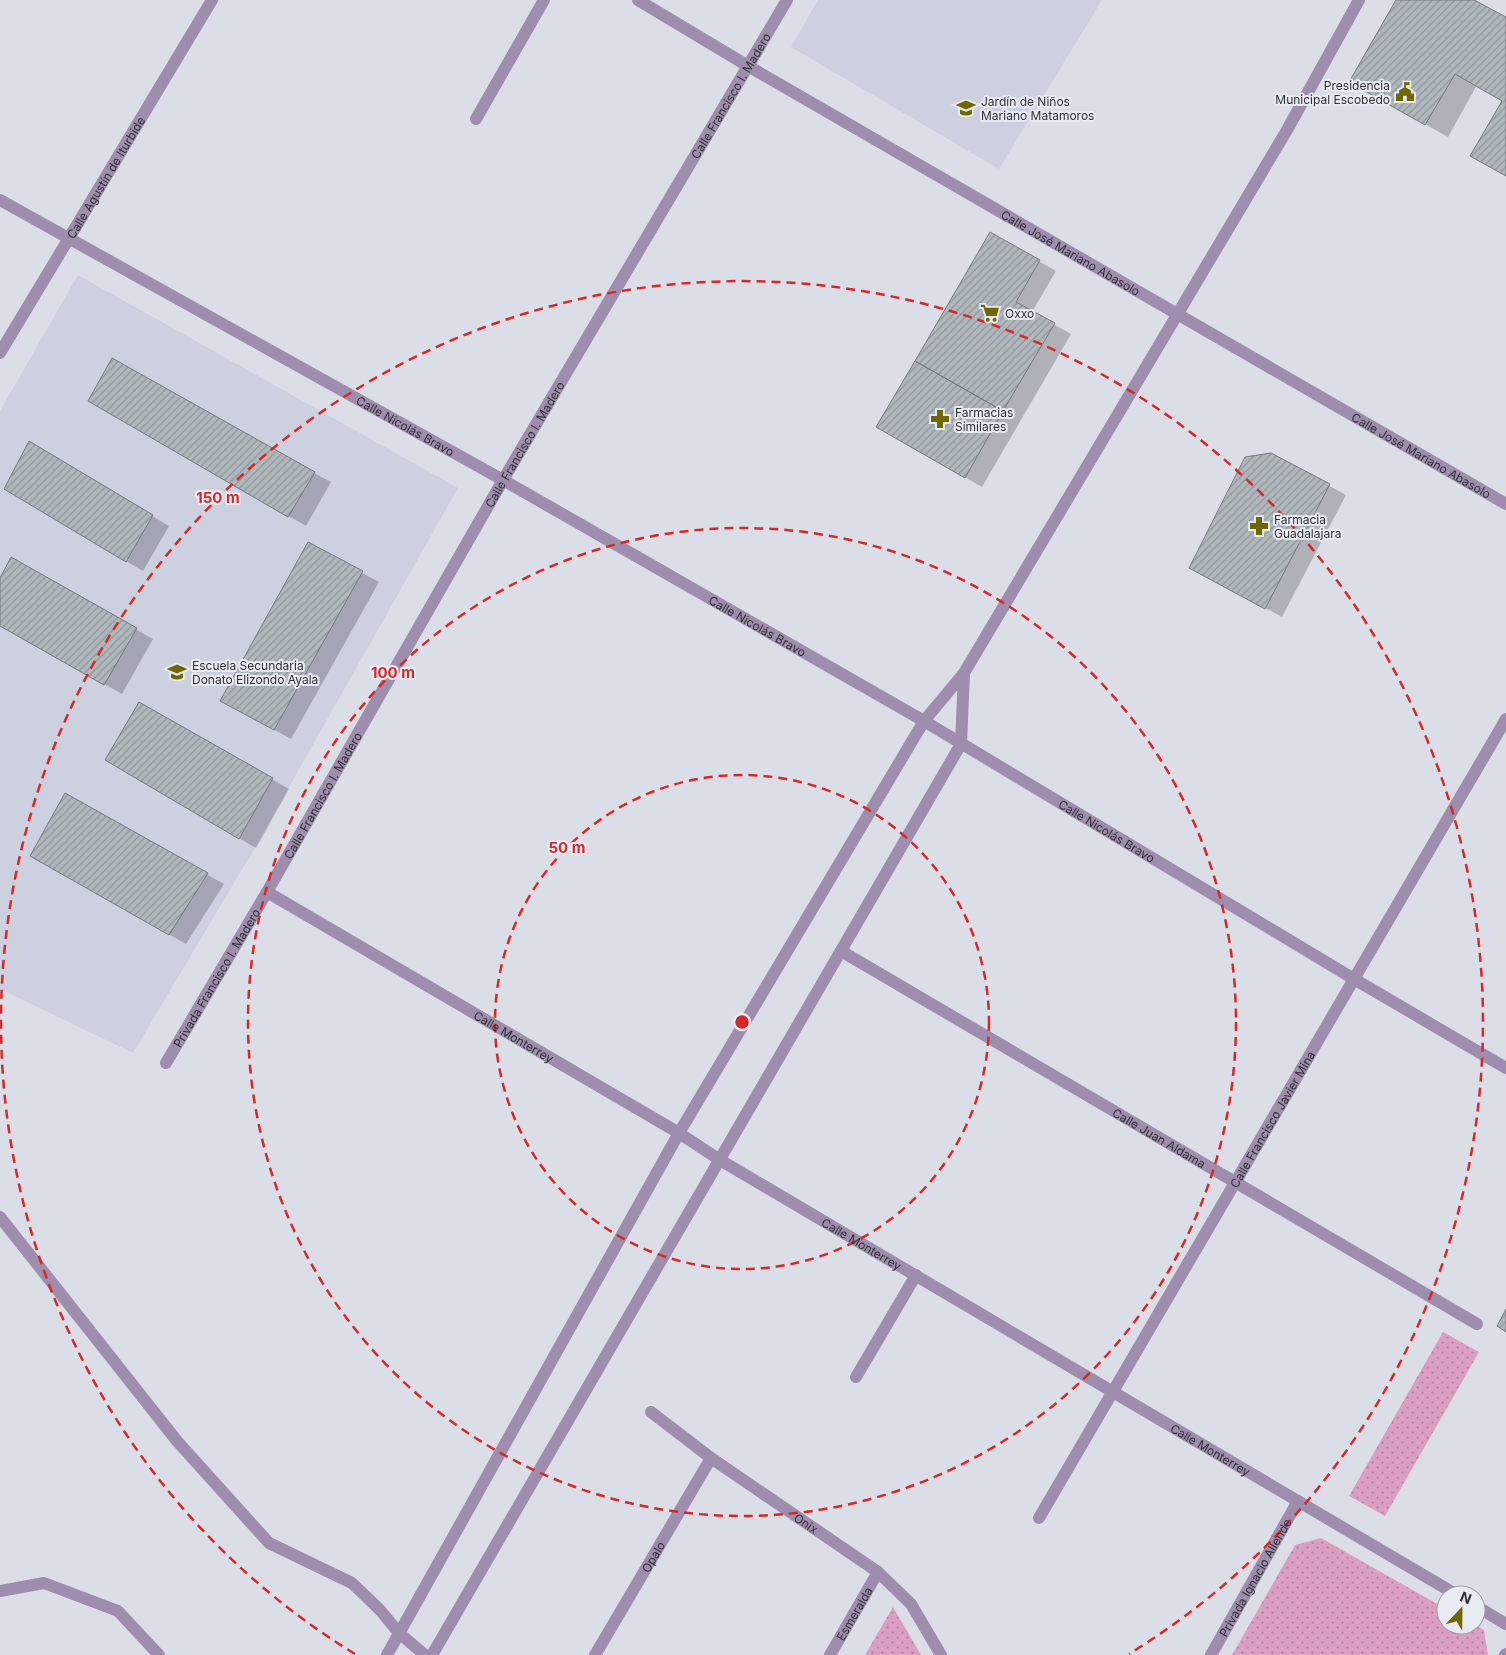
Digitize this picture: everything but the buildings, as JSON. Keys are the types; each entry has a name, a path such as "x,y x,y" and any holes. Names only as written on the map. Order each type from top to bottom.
{"street":[{"name":"Calle Agustín de Iturbide","path":"0,353 212,0"},
{"path":"476,119 544,0"},
{"name":"Calle José Mariano Abasolo","path":"638,0 748,66 1506,504"},
{"name":"Calle Francisco I. Madero","path":"267,892 503,480 787,0"},
{"path":"387,1655 679,1132 924,721 964,673 1286,130 1360,0"},
{"name":"Calle Nicolás Bravo","path":"0,200 503,480 924,721 1354,980 1506,1068"},
{"path":"432,1655 961,744 964,673"},
{"name":"Calle Francisco Javier Mina","path":"1039,1518 1506,719"},
{"name":"Privada Francisco I. Madero","path":"166,1063 267,892"},
{"name":"Calle Monterrey","path":"267,892 679,1132 720,1160 1440,1585"},
{"name":"Calle Juan Aldama","path":"841,951 1477,1324"},
{"path":"0,1217 177,1440 269,1543 352,1584 425,1655"},
{"path":"856,1376 916,1275"},
{"name":"Onix","path":"651,1412 711,1458 878,1572 911,1604 941,1655"},
{"name":"Opalo","path":"595,1655 711,1458"},
{"name":"Privada Ignacio Allende","path":"1211,1655 1298,1501"},
{"name":"Esmeralda","path":"830,1655 878,1572"},
{"path":"0,1591 44,1583 118,1611 159,1655"},
{"path":"1486,1612 1506,1624"}],"shaded area":[{"name":"Jardín de Niños Mariano Matamoros","path":"818,0 1102,0 999,169 791,47"},
{"name":"Escuela Secundaria Donato Elizondo Ayala","path":"78,275 458,488 250,856 133,1053 0,989 0,411"},
{"path":"1443,1332 1479,1352 1385,1516 1349,1496"},
{"path":"1321,1538 1436,1603 1436,1635 1485,1635 1488,1655 1232,1655 1295,1545"},
{"path":"893,1607 921,1655 865,1655"}],"place":[{"name":"Presidencia Municipal Escobedo","path":"1405,92"},
{"name":"Jardín de Niños Mariano Matamoros","path":"966,108"},
{"name":"Oxxo","path":"990,313"},
{"name":"Farmacias Similares","path":"940,419"},
{"name":"Farmacia Guadalajara","path":"1259,526"},
{"name":"Escuela Secundaria Donato Elizondo Ayala","path":"177,672"}]}
